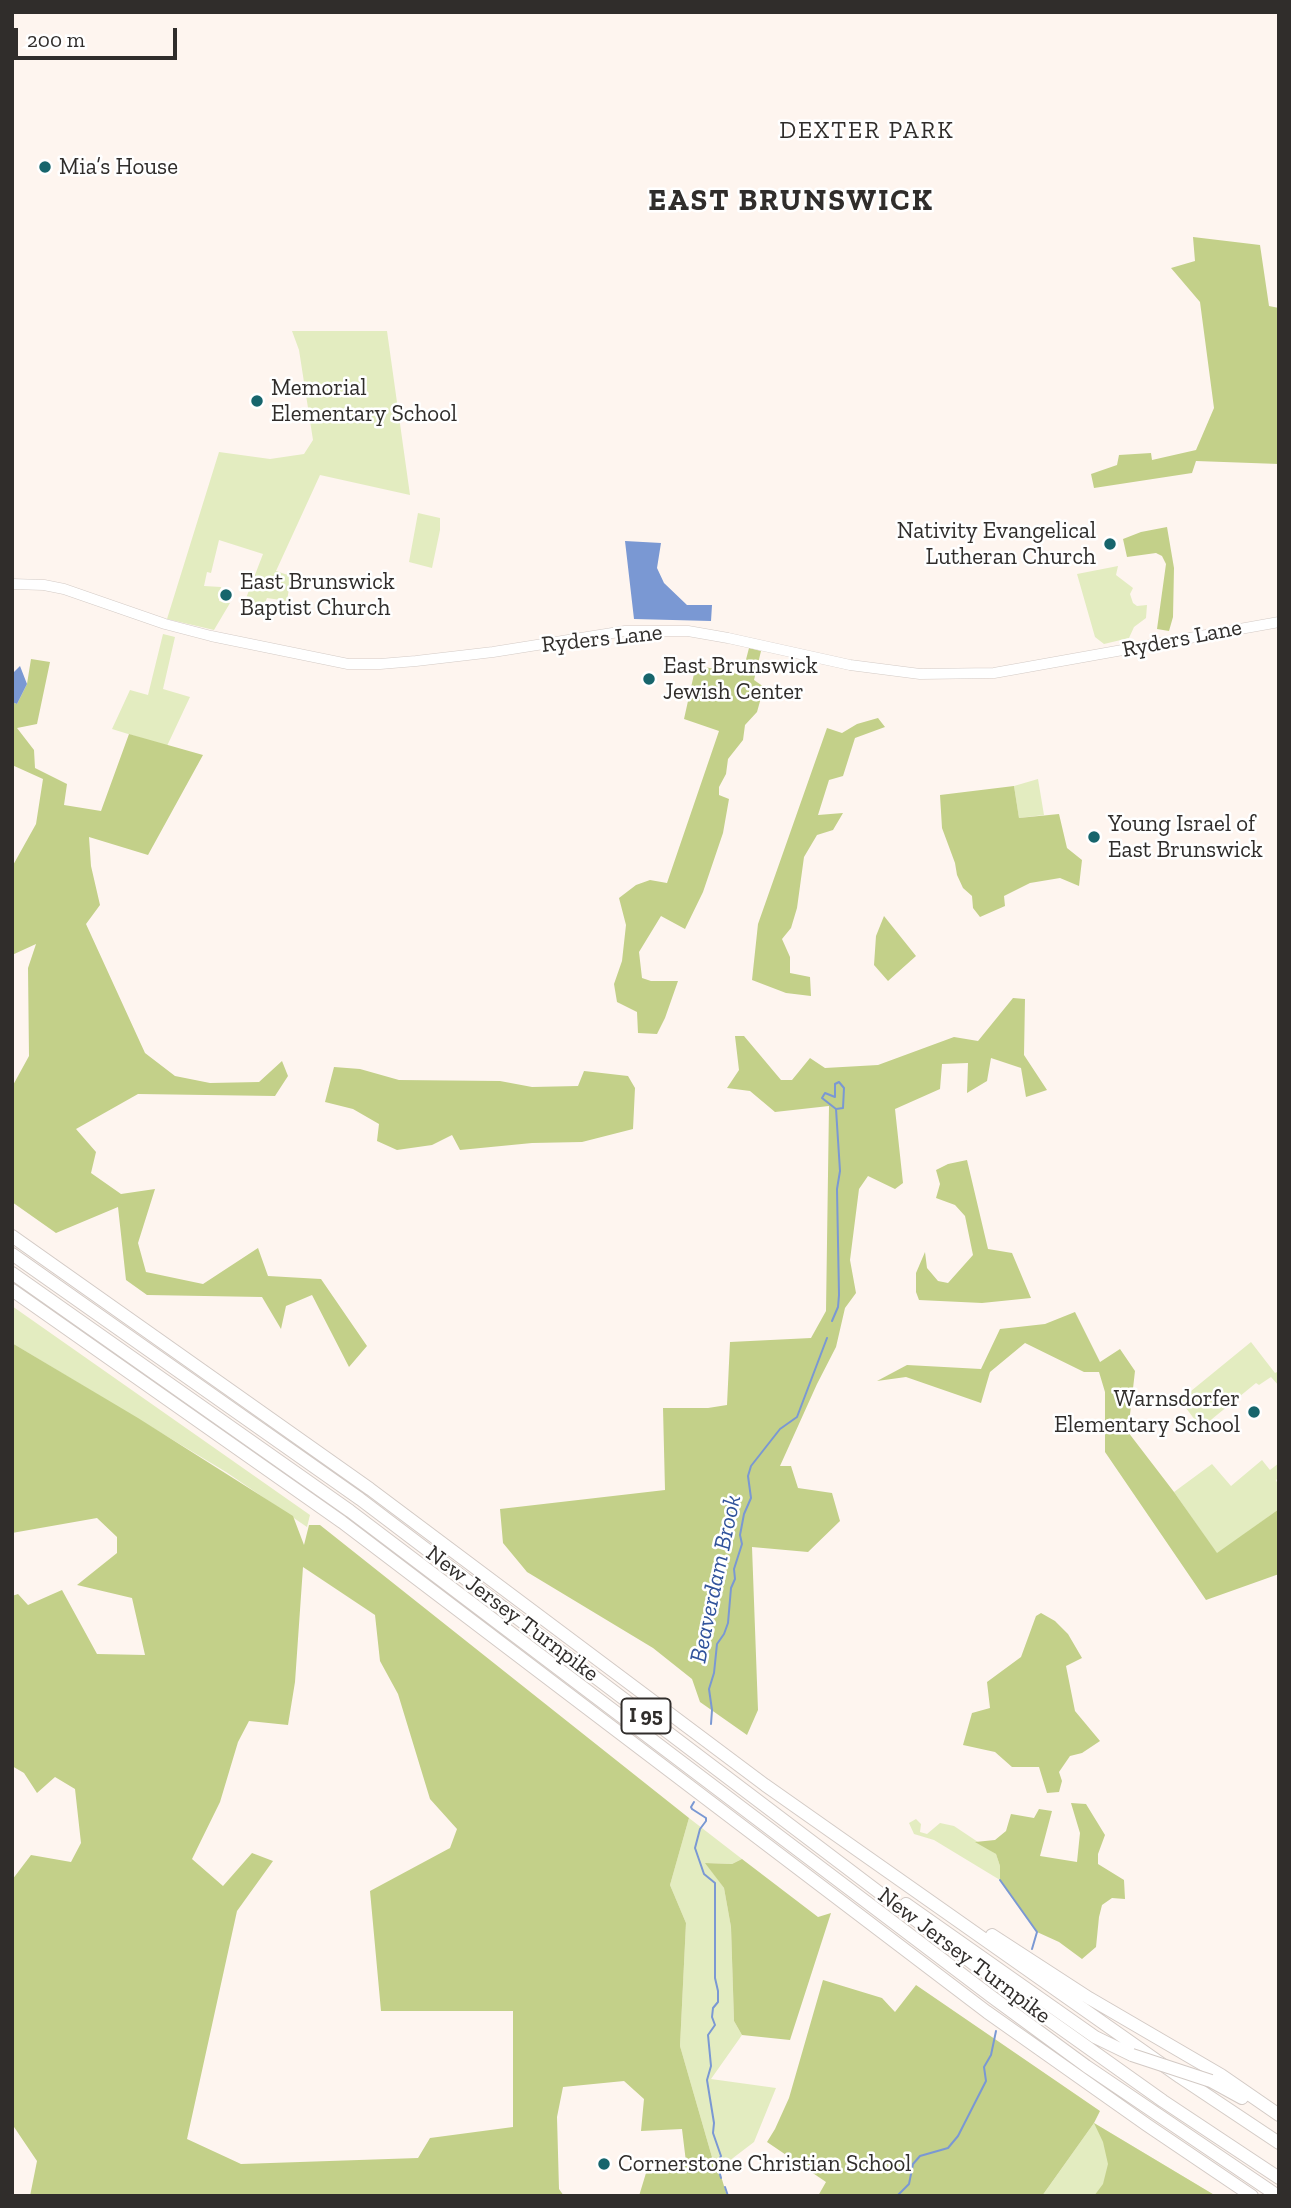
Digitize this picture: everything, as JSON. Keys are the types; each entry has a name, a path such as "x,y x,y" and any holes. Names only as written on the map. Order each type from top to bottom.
{"highway":[{"name":"New Jersey Turnpike","path":"12,1237 369,1489 765,1785 1180,2077 1279,2143"},
{"name":"New Jersey Turnpike","path":"12,1254 360,1499 1021,2000 1163,2101 1279,2178"},
{"name":"New Jersey Turnpike","path":"12,1273 350,1511 992,1997 1143,2105 1278,2196"},
{"name":"New Jersey Turnpike","path":"12,1290 342,1522 987,2011 1252,2196"},
{"path":"765,1785 1057,1978 1198,2060 1279,2115"},
{"path":"755,1798 1095,2037 1132,2056 1211,2081 1240,2097 1279,2125"}],"main road":[{"name":"Ryders Lane","path":"15,586 44,585 64,589 165,624 348,664 429,660 625,631 688,631 850,665 920,674 995,673 1279,622"}],"green space":[{"path":"1193,237 1260,245 1269,306 1279,308 1279,464 1196,461 1192,473 1094,488 1091,474 1117,465 1119,455 1151,453 1152,460 1196,450 1214,408 1200,302 1171,268 1195,261"},
{"path":"292,331 387,331 410,495 320,475 276,571 291,576 287,601 267,598 262,610 243,606 263,554 219,540 211,573 207,572 204,586 221,587 219,601 230,603 214,630 167,619 219,452 270,459 304,454 313,440 299,350"},
{"path":"418,513 440,518 432,568 409,562"},
{"path":"1167,527 1174,568 1173,617 1169,631 1157,629 1166,564 1162,556 1156,553 1127,557 1123,539"},
{"path":"1118,566 1116,575 1133,588 1130,594 1133,603 1137,606 1147,605 1146,618 1134,627 1129,638 1104,644 1095,637 1077,574"},
{"path":"163,634 175,637 163,689 190,697 167,746 112,729 130,690 148,695"},
{"path":"749,648 761,651 754,680 764,687 757,712 745,725 743,740 728,759 726,774 719,787 719,795 729,799 723,833 703,892 685,929 661,916 639,952 642,978 651,981 678,981 657,1034 638,1033 637,1012 617,1002 614,984 622,961 626,925 619,898 636,885 650,880 667,883 719,731 684,719 696,665 742,675"},
{"path":"31,659 50,662 37,724 17,728 34,750 35,768 67,784 64,805 101,811 129,734 203,755 148,855 89,837 91,866 100,905 86,924 145,1053 175,1076 210,1083 259,1082 282,1061 288,1076 275,1096 138,1094 76,1129 96,1152 91,1173 121,1194 155,1189 138,1243 146,1272 203,1284 258,1248 268,1276 321,1279 367,1346 349,1367 312,1295 286,1306 281,1329 262,1297 147,1295 126,1280 118,1207 56,1233 12,1202 12,1087 29,1056 28,968 36,944 12,955 12,867 36,824 43,779 12,765 12,702 17,704 27,684"},
{"path":"878,718 885,727 855,738 843,776 829,780 818,815 843,813 833,830 817,835 804,857 797,908 791,928 782,939 790,957 790,973 810,977 811,996 786,993 752,980 758,924 827,728 842,733 857,724"},
{"path":"1038,779 1044,815 1019,818 1014,786"},
{"path":"1014,786 1019,818 1059,814 1067,848 1082,860 1079,886 1060,878 1030,883 1004,896 1005,906 980,917 973,908 972,896 963,888 957,875 942,828 940,795"},
{"path":"884,916 916,956 888,981 874,965 876,936"},
{"path":"1013,998 1025,999 1024,1055 1047,1090 1026,1097 1021,1068 991,1058 987,1081 967,1093 968,1063 942,1064 940,1089 895,1109 903,1183 895,1189 868,1176 859,1189 850,1260 856,1293 845,1308 836,1347 780,1466 791,1466 798,1488 832,1493 840,1521 808,1552 752,1547 758,1710 747,1735 700,1702 692,1679 653,1648 527,1572 503,1543 500,1509 665,1490 663,1408 708,1408 727,1405 730,1342 811,1338 826,1311 829,1106 775,1112 750,1091 727,1088 739,1070 735,1036 744,1036 781,1080 792,1080 810,1058 825,1068 878,1065 954,1037 978,1041"},
{"path":"334,1067 360,1069 399,1080 500,1081 532,1087 578,1086 584,1071 628,1076 635,1088 633,1129 582,1142 532,1143 460,1150 452,1135 432,1145 397,1150 377,1141 379,1124 353,1109 325,1102"},
{"path":"967,1160 988,1249 1012,1253 1031,1298 982,1303 919,1300 916,1273 925,1252 927,1268 938,1281 948,1283 973,1255 965,1216 955,1205 936,1198 940,1184 936,1170"},
{"path":"12,1306 310,1515 307,1527 226,1472 12,1343"},
{"path":"1075,1312 1100,1362 1120,1349 1135,1371 1128,1432 1217,1553 1279,1509 1279,1574 1206,1600 1105,1452 1105,1392 1099,1372 1084,1372 1025,1343 990,1372 981,1403 906,1377 877,1381 907,1365 981,1369 1000,1329 1045,1324"},
{"path":"1251,1342 1275,1373 1279,1371 1279,1386 1271,1377 1259,1385 1256,1383 1201,1428 1180,1400"},
{"path":"12,1343 138,1418 293,1516 304,1545 309,1525 320,1525 689,1818 670,1885 686,1923 680,2046 716,2171 721,2176 727,2196 639,2196 646,2173 686,2162 682,2129 641,2131 644,2099 624,2081 563,2087 557,2117 559,2189 564,2196 30,2196 37,2161 12,2124 12,1880 31,1855 71,1862 81,1843 75,1789 55,1777 37,1793 24,1773 12,1766 12,1596 18,1594 28,1605 62,1590 97,1654 145,1655 132,1598 77,1585 117,1553 117,1537 97,1518 12,1533","holes":["303,1567 375,1615 380,1661 398,1694 430,1799 457,1829 450,1848 370,1891 381,2011 513,2011 513,2127 430,2138 418,2158 241,2164 187,2139 237,1911 273,1861 252,1853 223,1886 192,1859 220,1802 238,1742 249,1721 288,1725 295,1682"]},
{"path":"1262,1460 1270,1470 1279,1463 1279,1478 1276,1480 1279,1487 1279,1509 1217,1554 1174,1492 1212,1464 1231,1486"},
{"path":"1041,1613 1055,1621 1068,1634 1082,1658 1066,1666 1075,1711 1100,1741 1082,1753 1070,1756 1059,1772 1062,1781 1059,1792 1047,1793 1039,1767 1012,1767 995,1752 963,1745 972,1713 990,1708 987,1682 1021,1657 1036,1616"},
{"path":"1071,1803 1086,1804 1105,1835 1098,1854 1098,1864 1124,1880 1125,1899 1112,1898 1102,1905 1096,1947 1082,1959 1059,1942 1037,1932 1000,1880 1000,1866 996,1854 975,1842 995,1840 1006,1831 1011,1814 1034,1818 1039,1809 1052,1811 1040,1856 1077,1862 1080,1833"},
{"path":"689,1818 742,1859 732,1864 706,1863 724,1888 731,1927 734,2021 742,2035 711,2079 776,2088 754,2142 716,2171 680,2046 686,1923 670,1885"},
{"path":"916,1819 921,1824 920,1832 927,1834 940,1823 954,1826 996,1854 1000,1866 1000,1880 934,1840 914,1834 909,1823"},
{"path":"742,1859 818,1917 831,1913 790,2040 742,2035 734,2021 731,1927 724,1888 705,1863 732,1864"},
{"path":"823,1980 882,1998 895,2012 916,1985 1100,2111 1042,2196 818,2196 826,2182 767,2142 789,2098"},
{"path":"1094,2123 1216,2196 1042,2196"},
{"path":"1094,2123 1216,2196 1094,2196 1103,2184 1108,2164 1103,2142"}],"water":[{"path":"625,541 661,543 657,568 664,583 687,605 712,605 711,621 634,619"},
{"path":"20,666 27,684 17,704 12,702 12,674"}],"waterway":[{"path":"839,1082 844,1088 843,1108 836,1109 822,1098 825,1093 835,1097 835,1084 839,1082"},
{"name":"Beaverdam Brook","path":"832,1321 838,1307 839,1295 837,1189 840,1171 836,1109"},
{"name":"Beaverdam Brook","path":"711,1724 709,1689 714,1673 717,1644 728,1623 734,1569 742,1544 740,1535 744,1514 751,1498 748,1476 751,1466 780,1429 797,1417 827,1338"},
{"name":"Beaverdam Brook","path":"694,1802 692,1809 706,1818 695,1848 704,1874 715,1883 715,1978 718,2002 713,2008 715,2025 708,2035 711,2066 707,2080 714,2123 713,2133 721,2156 717,2163 721,2178"},
{"path":"1000,1880 1037,1932 1032,1949"},
{"path":"897,2196 909,2184 913,2164 920,2156 948,2148 958,2136 986,2081 984,2067 991,2055 996,2031"},
{"name":"Beaverdam Brook","path":"725,2187 728,2196"}],"place":[{"name":"Mia’s House","path":"45,167"},
{"name":"Memorial Elementary School","path":"257,401"},
{"name":"Nativity Evangelical Lutheran Church","path":"1110,544"},
{"name":"East Brunswick Baptist Church","path":"226,595"},
{"name":"East Brunswick Jewish Center","path":"649,679"},
{"name":"Young Israel of East Brunswick","path":"1094,837"},
{"name":"Warnsdorfer Elementary School","path":"1254,1412"},
{"name":"Cornerstone Christian School","path":"604,2164"}],"district":[{"name":"DEXTER PARK","path":"867,131"},
{"name":"EAST BRUNSWICK","path":"791,201"}]}
